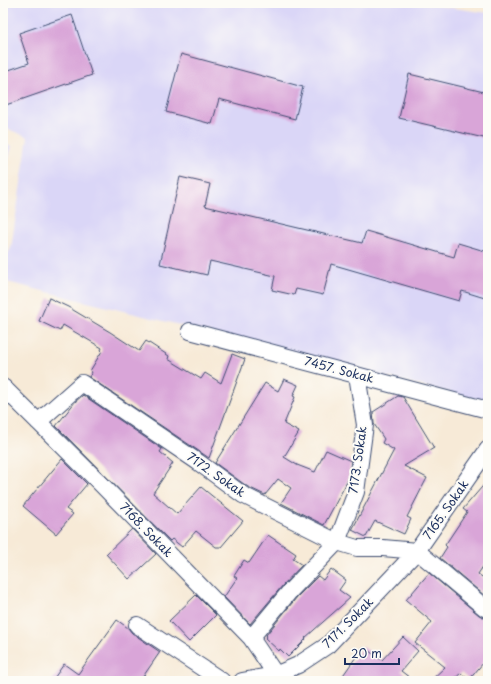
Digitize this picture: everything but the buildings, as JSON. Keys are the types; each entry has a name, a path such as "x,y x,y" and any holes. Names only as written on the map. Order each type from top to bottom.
{"street":[{"name":"7457. Sokak","path":"190,331 488,410"},
{"name":"7173. Sokak","path":"337,542 356,492 365,424 356,375"},
{"name":"7172. Sokak","path":"38,422 82,383 198,462 243,495 337,542 357,548 382,548 417,551"},
{"name":"7168. Sokak","path":"3,387 101,484 251,638 277,678"},
{"name":"7165. Sokak","path":"417,551 488,449"},
{"path":"251,638 290,591 337,542"},
{"path":"417,551 485,608 488,605"},
{"name":"7171. Sokak","path":"242,681 277,678 328,645 417,551"},
{"path":"137,625 222,681"}],"shaded area":[{"path":"3,3 419,3 488,13 488,402 3,281 3,262 11,248 28,137 3,127"},
{"path":"3,144 12,146 3,179"}]}
